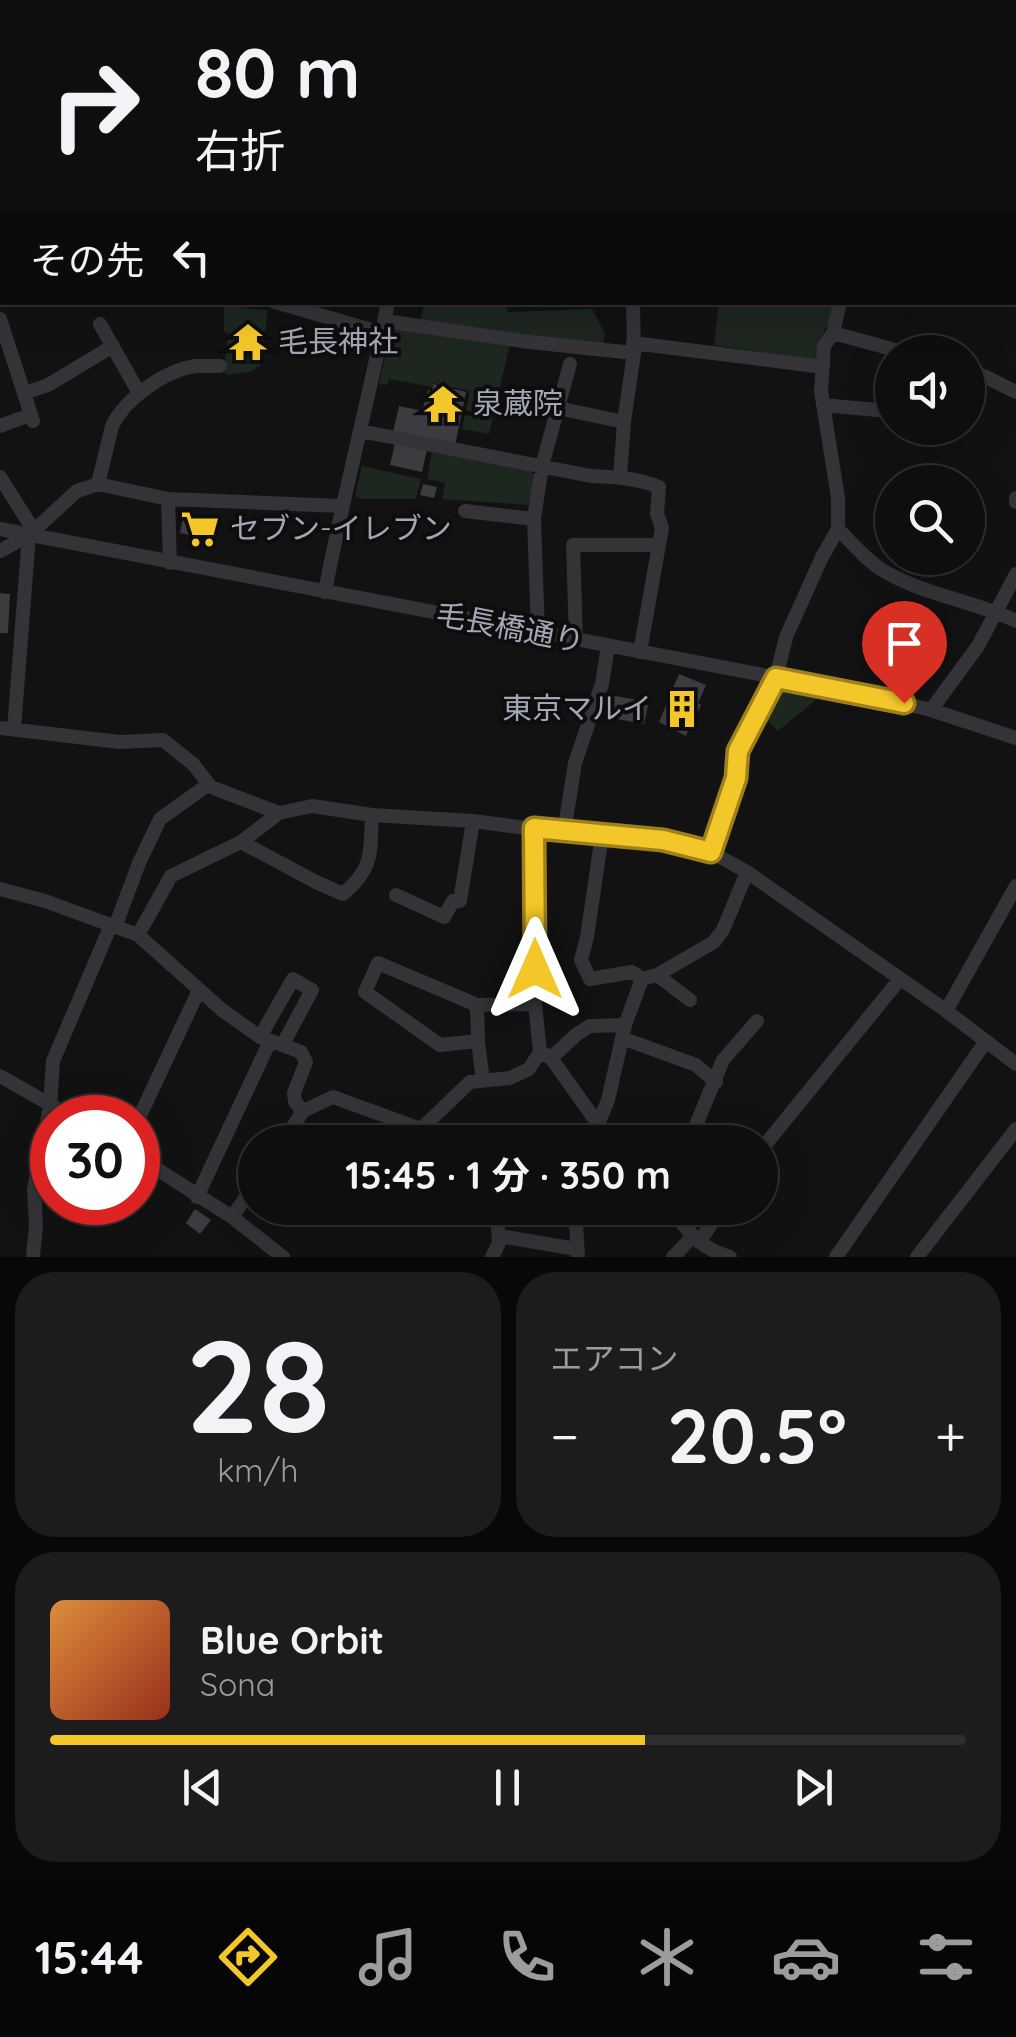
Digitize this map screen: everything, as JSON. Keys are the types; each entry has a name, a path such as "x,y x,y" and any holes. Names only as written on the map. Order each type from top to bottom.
{"street":[{"path":"288,305 383,327 822,367"},
{"path":"325,592 387,305"},
{"path":"620,477 634,348 633,305"},
{"path":"711,852 736,778 738,751 776,678 786,637 838,529 838,498 821,391 824,346 833,333 839,305"},
{"path":"0,319 4,342 32,418 0,426"},
{"path":"100,324 139,392"},
{"path":"833,333 875,346"},
{"path":"25,392 48,385 113,346"},
{"path":"538,633 534,519 542,466 570,364"},
{"path":"98,484 115,419 139,392 192,366 220,366"},
{"path":"985,377 1016,392"},
{"path":"524,401 624,422"},
{"path":"823,406 875,411"},
{"path":"360,431 591,476 644,481 659,487 656,514 662,528 640,652"},
{"path":"0,477 32,533 7,728 120,742 163,740 193,764 208,784 279,813"},
{"path":"0,551 32,533 76,491 98,484 168,499 341,506"},
{"path":"168,499 170,564"},
{"path":"466,511 534,519"},
{"name":"毛長橋通り","path":"0,529 873,696 932,710 1016,738"},
{"path":"838,529 880,569 901,580 1016,621"},
{"path":"576,640 573,545 658,545"},
{"path":"932,710 978,646 1016,574"},
{"path":"564,832 575,763 602,684 608,646"},
{"path":"51,1095 53,1061 160,820 208,784"},
{"path":"138,936 171,876 241,842 279,813 312,806 372,816 473,820 663,840 711,852 747,872 1016,1064"},
{"path":"241,842 343,894 361,879 370,858 372,816"},
{"path":"396,895 444,917 453,901 460,901 473,820"},
{"path":"534,828 535,1004 546,1055 598,1124"},
{"path":"602,835 581,960 590,979 632,972 690,1000"},
{"path":"598,1124 608,1100 624,1031 650,978 714,942 723,930 747,872"},
{"path":"946,1011 1016,886"},
{"path":"0,890 45,901 138,936 222,1010 271,1041 301,1052 306,1062 294,1093 295,1102 303,1111"},
{"path":"478,1042 440,1045 365,992 378,963 477,1006 535,1004"},
{"path":"778,1129 900,979"},
{"path":"150,1095 199,990"},
{"path":"477,1006 483,1081"},
{"path":"697,1125 723,1060 757,1021"},
{"path":"425,1125 470,1082 510,1078 530,1069 590,1026 624,1031 696,1065 716,1082"},
{"path":"197,1196 271,1041"},
{"path":"836,1257 986,1041"},
{"path":"0,1076 32,1095"},
{"path":"294,1125 303,1111 333,1097 405,1125"},
{"path":"917,1257 1016,1129"},
{"path":"160,1171 232,1217 283,1257"},
{"path":"232,1217 238,1208"},
{"path":"32,1257 36,1225"},
{"path":"496,1225 498,1230 578,1253 576,1225"},
{"path":"492,1257 502,1225"},
{"path":"684,1225 710,1251 730,1257"},
{"path":"673,1257 708,1225"}],"shaded area":[{"path":"224,305 268,310 260,366 226,375 228,335 224,332"},
{"path":"424,305 508,305 507,312 592,309 605,334 602,347 420,323"},
{"path":"719,305 834,305 818,344 818,361 714,345"},
{"path":"392,327 510,344 489,434 462,429 470,391 389,379 387,385 379,384"},
{"path":"432,451 530,470 532,503 442,499 445,483 427,479"},
{"path":"362,466 421,479 416,499 355,496"},
{"path":"787,690 817,699 778,731 766,719 777,695"}],"building":[{"path":"433,384 466,392 455,446 393,432 399,406 427,412 423,408"},
{"path":"395,443 427,450 422,472 390,465"},
{"path":"423,484 437,487 434,498 420,495"},
{"path":"183,518 218,524 216,537 180,533"},
{"path":"0,593 10,594 8,633 0,633"},
{"name":"東京マルイ","path":"679,674 706,685 686,736 659,722"},
{"path":"610,695 648,705 644,724 606,717"},
{"path":"195,1209 211,1220 200,1234 186,1223"}],"place":[{"name":"毛長神社","path":"248,342"},
{"name":"泉蔵院","path":"443,404"},
{"name":"セブン-イレブン","path":"200,529"},
{"name":"東京マルイ","path":"682,709"}],"route":[{"path":"535,969 534,828 663,840 711,852 736,778 738,751 776,678 904,703"}]}
